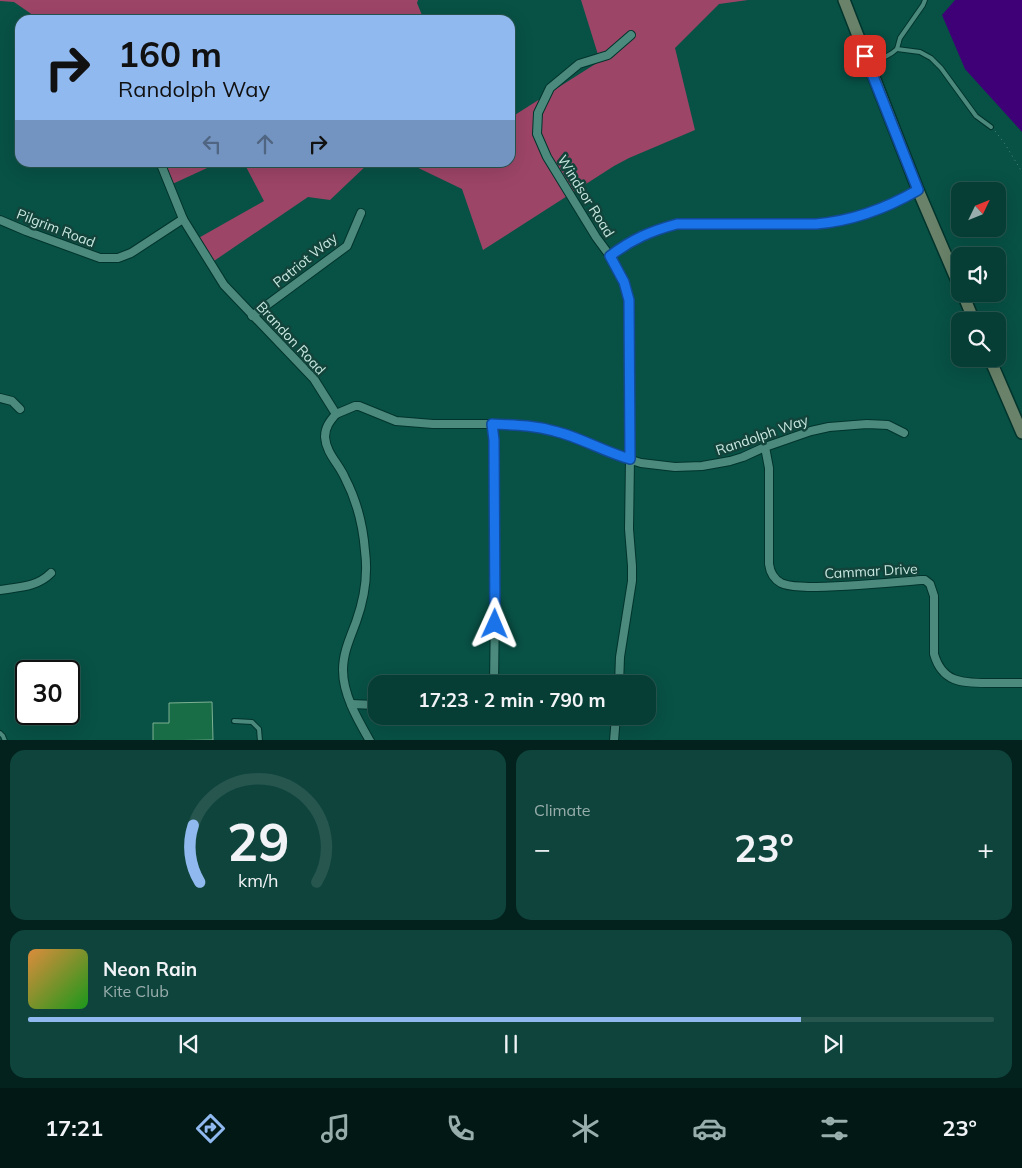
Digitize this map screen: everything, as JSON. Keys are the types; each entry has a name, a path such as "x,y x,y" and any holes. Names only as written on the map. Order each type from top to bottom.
{"main road":[{"path":"844,0 918,190 951,267"},
{"path":"993,367 1022,433"}],"street":[{"name":"Windsor Road","path":"619,675 632,581 629,528 629,300 624,282 610,256 546,157 537,134 538,113 550,88 579,64 608,55 631,35"},
{"name":"Brandon Road","path":"162,167 182,218 224,285 314,379 336,414"},
{"path":"610,256 640,236 677,224 833,223 861,215 904,198 918,190"},
{"name":"Patriot Way","path":"252,316 347,246 361,213"},
{"name":"Pilgrim Road","path":"0,220 100,258 118,258 130,253 182,218"},
{"path":"0,398 12,401 20,409"},
{"name":"Randolph Way","path":"336,414 359,406 396,421 433,424 522,425 570,436 615,455 641,463 675,467 702,466 730,461 811,431 847,424 888,425 904,433"},
{"path":"336,414 326,428 326,444 345,477 354,499 362,527 366,553 362,599 346,646 343,662 344,683 351,704 370,740"},
{"path":"492,424 494,450 494,675"},
{"name":"Cammar Drive","path":"765,447 769,468 769,564 776,580 782,584 795,586 827,587 926,580 933,589 934,596 934,654 937,663 945,674 958,681 968,683 1022,683"},
{"path":"0,590 29,586 45,579 51,572"},
{"path":"351,704 368,705"},
{"path":"614,740 615,725"}],"lane":[{"path":"869,66 892,53 897,48 900,38 926,0"},
{"path":"897,48 920,52 930,58 941,68 976,116 991,127"},
{"path":"234,721 252,722 259,729 260,740"},
{"path":"0,733 5,740"}],"path":[{"path":"991,127 1005,144 1022,172"}],"shaded area":[{"path":"418,0 417,3 422,15 33,15 14,2 0,1"},
{"path":"581,0 748,0 719,4 675,48 695,130 614,166 483,250 462,189 416,167 515,167 515,115 600,61"},
{"path":"955,0 1022,0 1022,132 965,69 942,15"},
{"path":"166,167 209,167 168,186"},
{"path":"246,167 365,167 330,200 308,197 208,265 195,240 264,201"}],"building":[{"path":"212,702 213,740 153,740 153,723 169,723 169,703"}],"route":[{"path":"495,624 494,440 492,424 522,425 554,431 630,459 630,309 624,282 610,256 640,236 677,224 833,223 861,215 904,198 918,190 865,56"}]}
